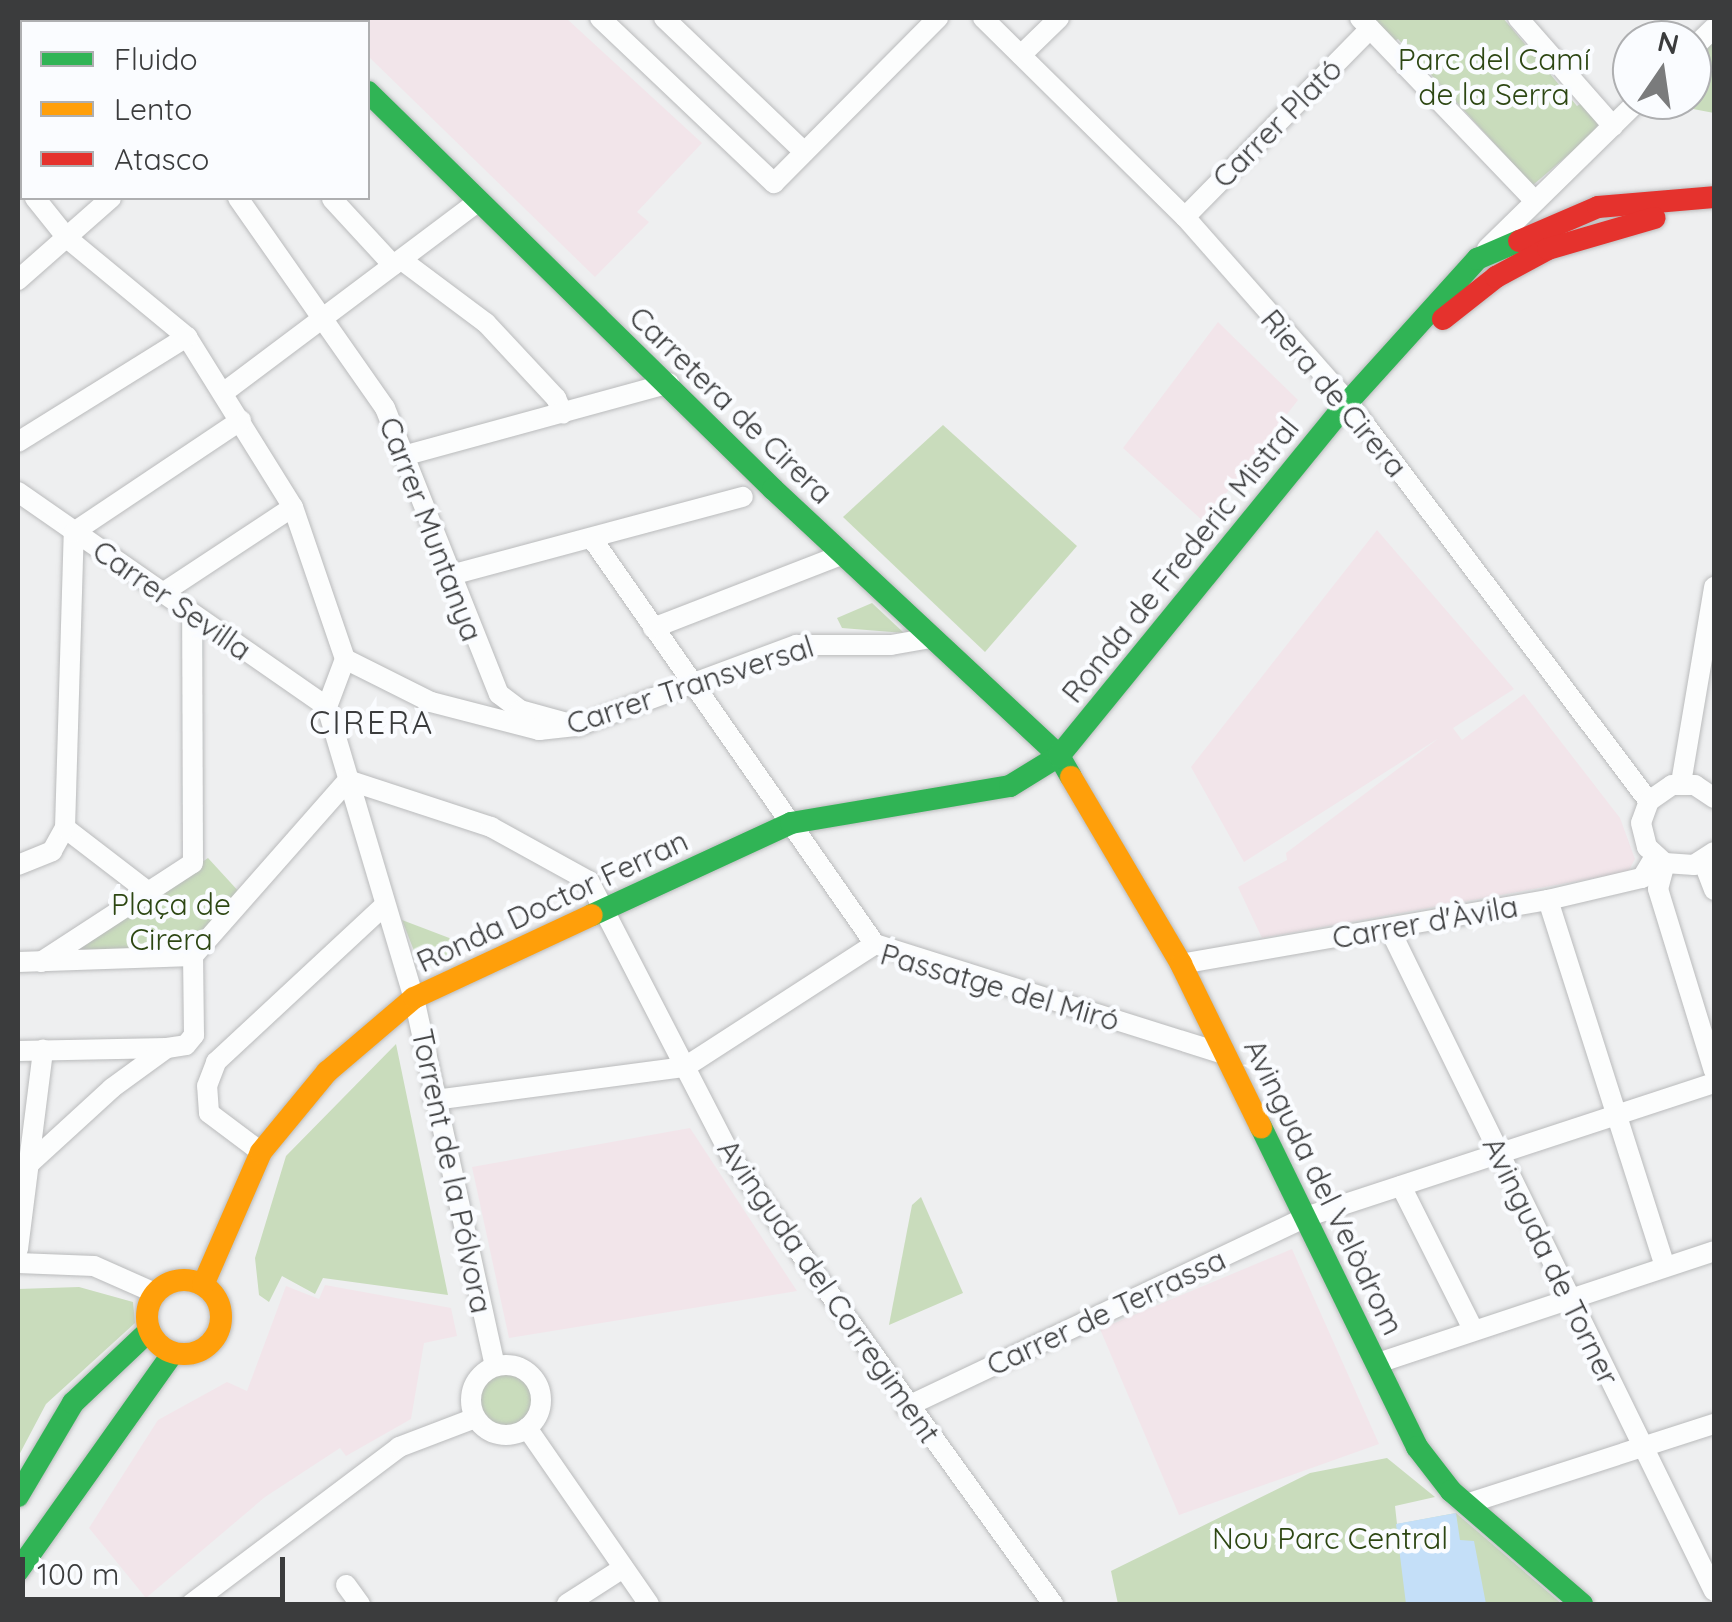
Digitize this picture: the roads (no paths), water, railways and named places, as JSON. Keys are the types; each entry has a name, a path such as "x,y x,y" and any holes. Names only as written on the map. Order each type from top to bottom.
{"street":[{"path":"600,18 774,183 938,18"},
{"path":"664,18 804,152"},
{"name":"Riera de Cirera","path":"983,18 1184,218 1348,402 1649,801"},
{"path":"1021,55 1059,18"},
{"path":"1518,18 1613,126"},
{"path":"1365,23 1534,200"},
{"name":"Carrer Plató","path":"1184,218 1365,23"},
{"name":"Carretera de Cirera","path":"370,94 476,203 668,383 929,638 1059,756"},
{"path":"1348,402 1534,200 1619,120"},
{"path":"1478,259 1598,207 1714,197"},
{"path":"37,200 67,238 188,337 293,508 344,659 327,707"},
{"path":"18,280 109,200"},
{"name":"Carrer Muntanya","path":"239,200 385,408 499,694 520,710 578,726"},
{"path":"334,200 398,263 486,323 556,398 563,414"},
{"path":"223,393 476,203"},
{"path":"1399,350 1496,277 1548,249 1638,220 1714,216"},
{"path":"18,442 188,337"},
{"path":"404,456 668,383"},
{"name":"Ronda de Frederic Mistral","path":"1059,756 1348,402"},
{"path":"18,864 52,851 66,828 74,532 241,420"},
{"name":"Carrer Sevilla","path":"18,492 327,707"},
{"path":"451,575 743,497"},
{"path":"160,594 293,508"},
{"path":"593,540 689,686 876,944"},
{"path":"653,628 844,554"},
{"path":"1681,783 1714,587"},
{"path":"41,962 193,863 192,615"},
{"name":"Carrer Transversal","path":"344,659 381,682 467,714 539,730 578,726 796,645 891,646 929,638"},
{"name":"Torrent de la Pólvora","path":"327,707 383,907 414,998 496,1366"},
{"name":"Ronda Doctor Ferran","path":"203,1285 261,1152 327,1072 414,998 792,823 1010,786 1059,756"},
{"name":"Avinguda del Velòdrom","path":"1059,756 1181,964 1426,1461 1466,1504 1582,1604"},
{"path":"26,1166 59,1134 194,1034 193,956 348,780"},
{"name":"Avinguda del Corregiment","path":"348,780 492,827 590,881 600,910 732,1158 1044,1602"},
{"path":"1713,794 1681,783 1649,801 1641,824 1660,859 1658,890 1714,1070"},
{"path":"66,828 147,890"},
{"path":"1660,859 1709,856 1714,890"},
{"name":"Carrer d'Àvila","path":"1181,964 1548,900 1642,878 1660,859"},
{"path":"1548,900 1665,1266"},
{"path":"261,1152 209,1113 207,1086 216,1062 383,907"},
{"name":"Avinguda de Torner","path":"1390,930 1714,1591"},
{"name":"Passatge del Miró","path":"685,1067 876,944 1226,1055"},
{"path":"18,962 193,956"},
{"path":"18,1050 176,1046"},
{"path":"18,1249 26,1166 24,1126 43,1050"},
{"path":"434,1100 685,1067"},
{"name":"Carrer de Terrassa","path":"906,1407 1306,1218 1714,1083"},
{"path":"24,1126 59,1134"},
{"path":"1401,1186 1472,1328"},
{"path":"1378,1363 1472,1328 1569,1301 1714,1251"},
{"path":"18,1263 94,1266 155,1293"},
{"path":"18,1571 172,1353 204,1348 220,1327 218,1302 203,1285 182,1280 155,1293 146,1315 149,1331 172,1353"},
{"path":"18,1496 74,1403 149,1331"},
{"path":"496,1366 520,1368 537,1384 540,1408 527,1428 504,1435 475,1418 473,1387 496,1366"},
{"path":"191,1604 399,1446 475,1418"},
{"path":"1466,1504 1714,1424"},
{"path":"527,1428 649,1604"},
{"path":"567,1604 623,1568"},
{"path":"346,1584 360,1604"}],"water":[{"path":"1456,1513 1460,1540 1474,1541 1486,1604 1406,1604 1396,1524"}],"district":[{"name":"CIRERA","path":"372,722"}],"park label":[{"name":"Parc del Camí de la Serra","path":"1494,76"},
{"name":"Plaça de Cirera","path":"171,921"},
{"name":"Nou Parc Central","path":"1330,1538"}]}
